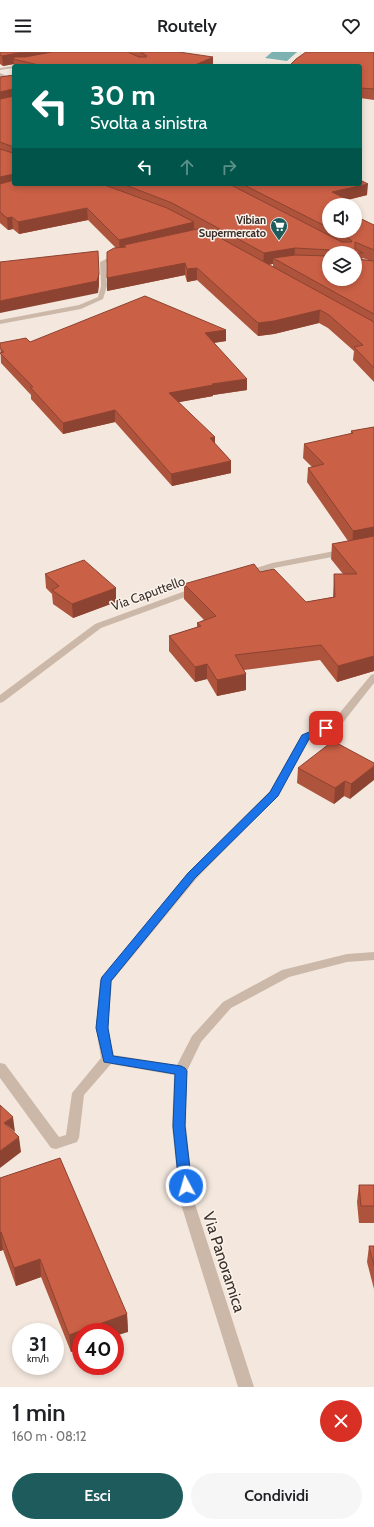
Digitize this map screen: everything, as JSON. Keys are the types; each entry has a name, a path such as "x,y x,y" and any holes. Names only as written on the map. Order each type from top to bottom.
{"street":[{"path":"0,69 12,67"},
{"path":"0,74 12,80"},
{"path":"0,322 81,307 101,298 104,286 103,262 123,254"},
{"path":"238,576 272,566 356,550"},
{"name":"Via Caputtello","path":"0,700 98,626 203,588"},
{"path":"108,1059 102,1028 106,980 192,876 274,794 305,738 337,723 374,677"},
{"name":"Via Panoramica","path":"246,1387 187,1200 179,1126 181,1071 196,1039 227,1005 286,973 347,958 374,956"},
{"path":"0,1068 56,1144 72,1138 78,1093 108,1059"},
{"path":"108,1059 181,1071"}],"water":[{"path":"272,52 297,52 287,61 265,58"}],"building":[{"path":"0,52 23,52 2,56 0,55"},
{"path":"52,52 128,52 139,57 146,57 147,56 140,52 179,52 213,57 197,64 34,64 13,59 15,57 25,57"},
{"path":"306,52 374,52 374,89 362,88 362,64 291,64"},
{"path":"12,75 12,89 0,92 0,77"},
{"path":"12,96 12,146 0,142 0,99"},
{"path":"0,149 12,153 12,174 0,177"},
{"path":"12,181 12,186 107,186 167,208 194,222 119,240 87,208 18,222 12,217 7,218 0,212 0,184"},
{"path":"362,181 368,184 362,185"},
{"path":"128,186 233,186 322,232 322,238 334,238 342,242 352,242 347,238 362,238 362,219 374,225 374,250 355,242 355,246 322,246 322,250 295,248 264,253 172,203"},
{"path":"246,186 359,186 332,192 344,198 322,198 322,224"},
{"path":"202,228 374,322 374,368 354,347 363,345 329,315 320,310 274,321 258,323 197,268 187,269 185,263 107,278 107,252 114,248 126,247 124,245"},
{"path":"98,251 99,274 97,281 0,301 0,262"},
{"path":"295,255 322,256 322,285 273,258"},
{"path":"362,260 374,261 374,314 324,286 362,286"},
{"path":"145,296 226,330 205,333 247,379 212,384 213,385 169,393 215,437 210,438 231,461 171,474 115,410 63,423 30,387 33,387 0,353 4,352 0,348 0,343 26,338 30,342"},
{"path":"374,427 374,527 353,531 308,468 324,464 304,444 353,433 351,431"},
{"path":"374,536 374,656 338,666 321,645 235,655 246,674 217,680 207,664 195,667 169,636 201,626 197,623 216,616 184,584 254,564 260,572 274,569 306,602 335,597 334,574 357,574 332,544"},
{"path":"84,560 116,588 72,604 52,590 59,586 45,574"},
{"path":"333,741 374,763 374,766 351,784 345,781 335,788 298,768"},
{"path":"0,1105 13,1117 4,1123 19,1137 0,1151"},
{"path":"60,1158 127,1314 102,1323 72,1323 72,1334 69,1335 40,1259 14,1268 0,1232 0,1178"},
{"path":"359,1185 374,1185 374,1206 361,1206"},
{"path":"369,1246 374,1246 374,1266"}],"place":[{"name":"Vibian Supermercato","path":"279,241"}],"route":[{"path":"186,1186 179,1126 181,1071 108,1059 102,1028 106,980 192,876 274,794 305,738 326,728"}]}
